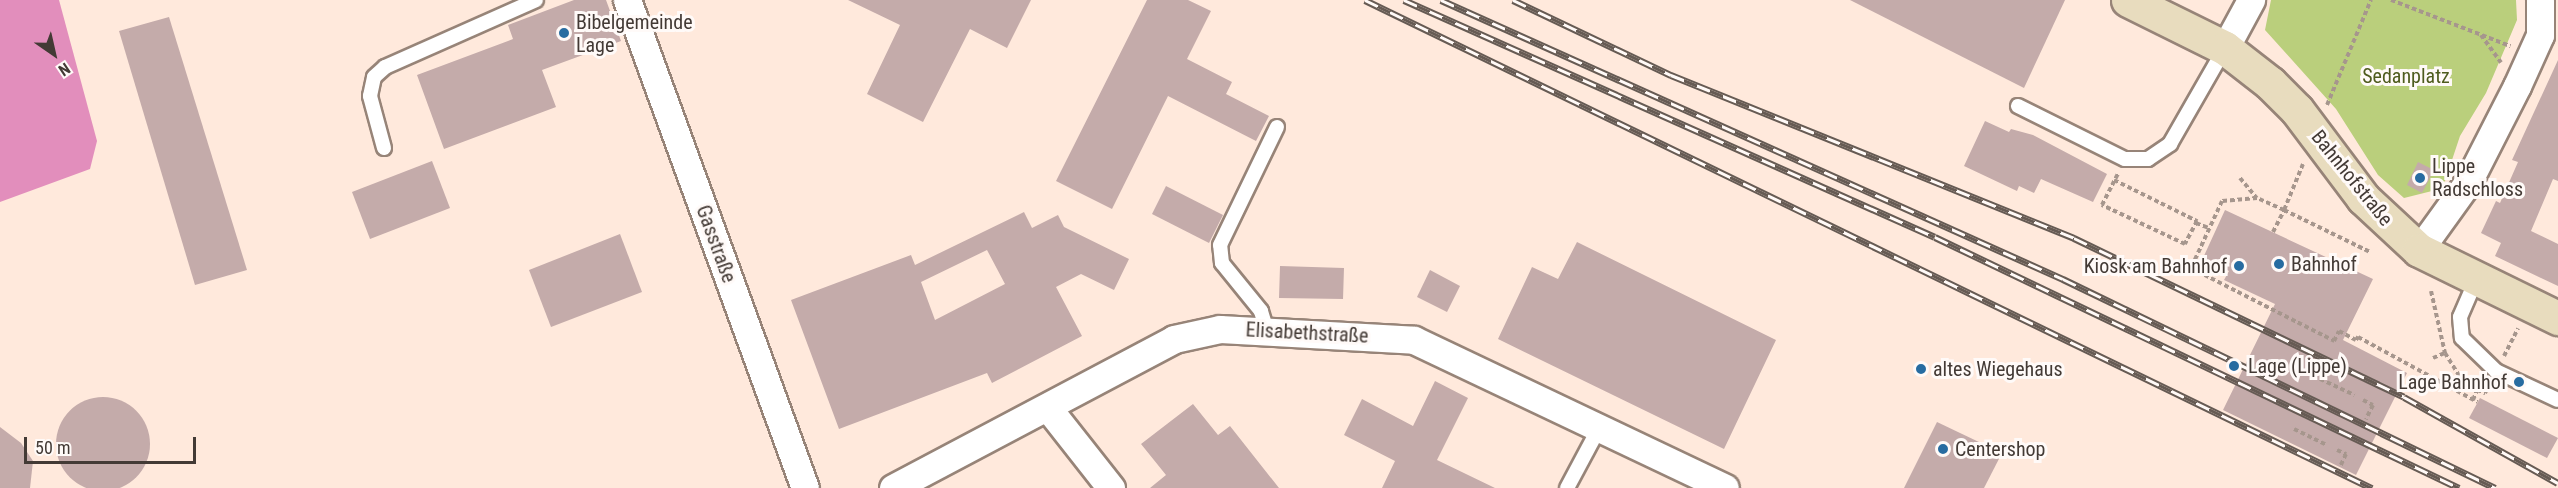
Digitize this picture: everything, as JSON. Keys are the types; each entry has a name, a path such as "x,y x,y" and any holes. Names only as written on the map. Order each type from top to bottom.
{"main road":[{"name":"Bahnhofstraße","path":"2128,0 2225,48 2297,110 2363,198 2419,249 2476,280 2544,312"}],"street":[{"name":"Gasstraße","path":"627,0 805,488"},
{"path":"2225,48 2251,0"},
{"path":"2419,249 2468,182 2544,41 2540,0"},
{"name":"Elisabethstraße","path":"893,488 1048,408 1174,339 1221,328 1414,340 1725,488"},
{"path":"1048,408 1111,488"}],"lane":[{"path":"384,147 370,96 374,77 385,67 536,0"},
{"path":"2018,106 2125,159 2148,159 2170,144 2225,48"},
{"path":"1267,331 1261,311 1222,263 1220,245 1277,126"},
{"path":"2476,280 2460,317 2462,338 2496,371 2558,400"},
{"path":"1567,488 1599,428"}],"path":[{"path":"2324,112 2371,0"},
{"path":"2391,0 2544,41"},
{"path":"2273,232 2306,158"},
{"path":"2125,159 2102,205 2185,244 2196,223"},
{"path":"2240,178 2257,198 2370,252"},
{"path":"2115,180 2209,228"},
{"path":"2257,198 2222,201 2191,268 2335,342 2339,331 2356,340 2358,337 2475,401 2477,390"},
{"path":"2431,291 2445,353 2461,380 2485,393 2496,371 2544,312"},
{"path":"2433,358 2445,353"},
{"path":"2320,379 2354,395"},
{"path":"2363,400 2373,405 2366,419"},
{"path":"2294,429 2327,445"},
{"path":"2337,450 2346,454 2340,467"}],"green space":[{"name":"Sedanplatz","path":"2271,0 2516,0 2517,20 2486,93 2460,136 2445,181 2432,191 2404,198 2378,175 2336,109 2265,30"}],"shaded area":[{"path":"0,0 59,0 97,141 90,169 0,202"}],"building":[{"path":"574,0 606,0 621,41 542,70 556,107 444,149 417,75 513,39 508,25"},
{"path":"848,0 1031,0 1007,48 970,29 923,122 867,94 900,25"},
{"path":"1147,0 1188,0 1211,11 1187,59 1232,82 1226,94 1269,116 1256,141 1168,96 1112,209 1056,181"},
{"path":"1850,0 2065,0 2024,88"},
{"path":"169,17 247,270 195,285 119,31"},
{"path":"2558,60 2558,181 2553,179 2531,231 2558,244 2558,286 2495,256 2501,243 2481,233 2496,201 2500,203 2518,162 2512,160"},
{"path":"1985,121 2009,132 2011,129 2033,135 2107,174 2093,202 2041,179 2034,193 2019,186 2017,191 1964,166"},
{"path":"432,161 450,208 370,239 352,192"},
{"name":"Lippe Radschloss","path":"2418,162 2434,170 2422,193 2407,185"},
{"path":"1166,186 1223,215 1209,243 1152,214"},
{"path":"2225,210 2373,279 2343,340 2407,373 2356,475 2223,410 2275,304 2224,280 2229,271 2203,258"},
{"path":"1024,212 1032,228 1058,215 1064,227 1129,259 1114,290 1081,274 1056,287 1082,336 992,383 987,373 839,429 791,300 911,255 915,265","holes":["987,250 1005,284 935,320 921,282"]},
{"path":"620,234 642,292 551,327 529,270"},
{"path":"1577,242 1776,340 1724,449 1498,339 1532,267 1558,279"},
{"path":"1280,266 1344,268 1343,299 1279,298"},
{"path":"1430,270 1460,286 1447,312 1417,297"},
{"path":"1435,381 1468,398 1437,460 1495,488 1382,488 1395,461 1344,435 1362,399 1413,426"},
{"path":"94,397 112,397 137,410 147,426 150,444 147,462 137,478 112,491 94,491 69,478 56,453 56,435 69,410"},
{"path":"2480,398 2558,438 2547,458 2469,418"},
{"path":"1193,404 1218,435 1230,426 1279,488 1150,488 1166,475 1141,444"},
{"name":"Centershop","path":"1937,422 2002,453 1984,488 1904,488"},
{"path":"0,427 21,443 33,461 30,488 0,488"}],"railway":[{"path":"1365,0 2372,488"},
{"path":"1404,0 1935,237 2459,488"},
{"path":"1441,0 2063,279 2495,488"},
{"path":"1513,0 1671,75 2074,238 2404,397 2558,483"}],"place":[{"name":"Bibelgemeinde Lage","path":"564,33"},
{"name":"Lippe Radschloss","path":"2420,178"},
{"name":"Bahnhof","path":"2279,264"},
{"name":"Kiosk am Bahnhof","path":"2239,266"},
{"name":"Lage (Lippe)","path":"2234,366"},
{"name":"altes Wiegehaus","path":"1921,369"},
{"name":"Lage Bahnhof","path":"2519,382"},
{"name":"Centershop","path":"1943,449"}]}
